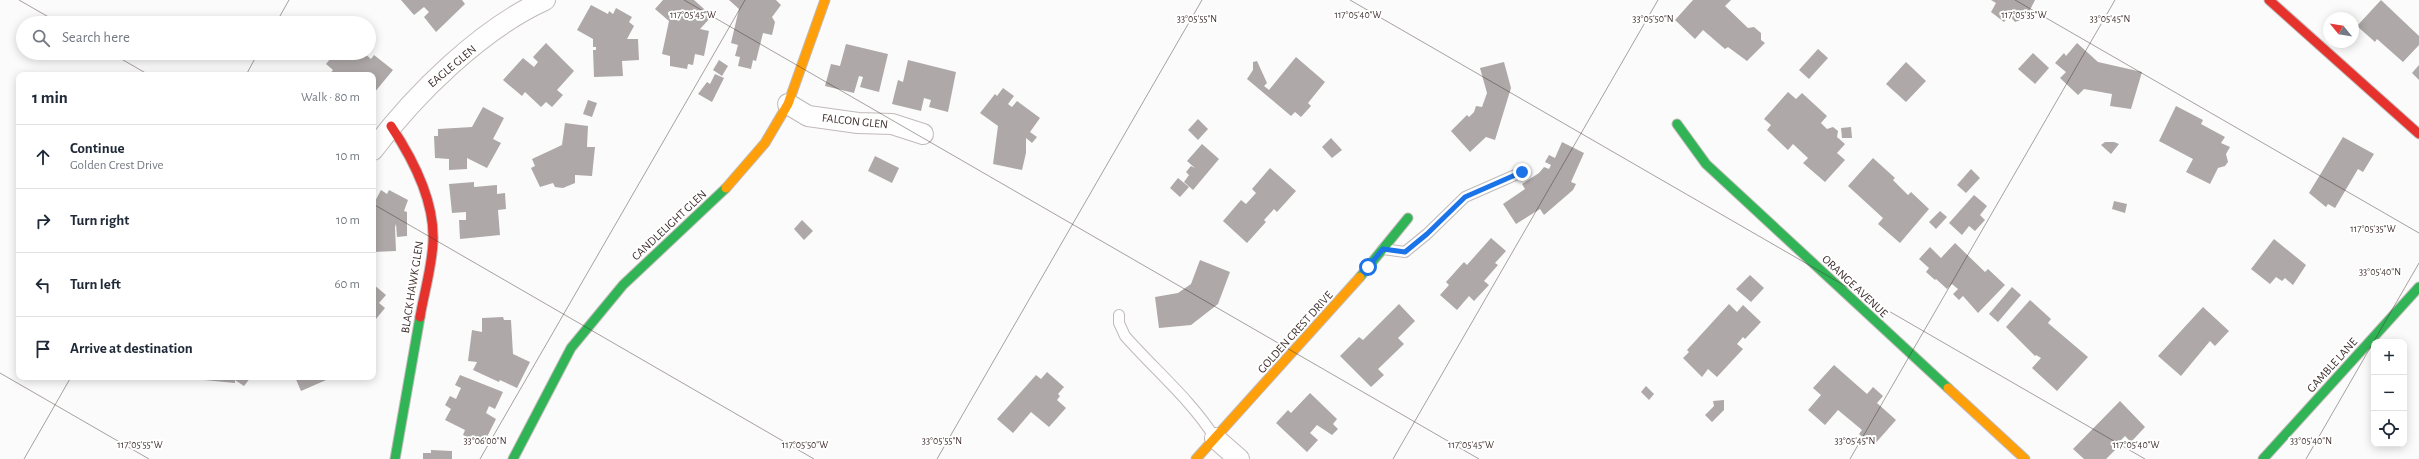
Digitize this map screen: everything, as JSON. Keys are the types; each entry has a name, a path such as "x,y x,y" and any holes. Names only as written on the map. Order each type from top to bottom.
{"street":[{"name":"EAGLE GLEN","path":"376,146 391,126 432,82 503,24 545,0"},
{"name":"CANDLELIGHT GLEN","path":"513,459 571,348 623,285 737,178 765,143 788,104 825,0"},
{"path":"2269,0 2419,134"},
{"name":"FALCON GLEN","path":"788,104 808,116 858,123 892,124 923,134"},
{"name":"ORANGE AVENUE","path":"1677,124 1706,164 2025,459"},
{"name":"BLACK HAWK GLEN","path":"391,126 413,161 430,210 433,242 395,459"},
{"name":"GOLDEN CREST DRIVE","path":"1196,459 1383,249 1408,218"},
{"name":"GAMBLE LANE","path":"2263,459 2419,287"},
{"path":"1215,438 1239,459"}],"lane":[{"path":"1383,249 1405,252 1427,234 1465,197 1522,172"},
{"path":"1119,314 1119,323 1125,336 1190,404 1215,438"}],"building":[{"path":"401,0 462,0 465,4 436,32 424,17 429,12 424,7 414,15"},
{"path":"663,0 694,0 712,16 700,29 709,31 704,56 695,54 693,65 688,64 687,69 670,66 670,56 662,54 669,21 655,9"},
{"path":"729,0 776,0 781,5 772,17 775,22 772,35 763,33 756,61 753,60 751,69 738,66 740,57 735,56 738,45 731,43 739,9"},
{"path":"1693,0 1731,0 1725,6 1748,28 1754,27 1761,33 1761,40 1765,43 1747,61 1728,47 1725,49 1703,30 1695,39 1675,20"},
{"path":"1991,0 2035,0 2026,18 2015,22 2009,15 2004,22 1991,12 1996,3"},
{"path":"2381,0 2419,36 2419,45 2403,62 2377,39 2375,42 2359,28 2359,24"},
{"path":"591,5 608,14 609,11 613,14 616,8 632,17 629,22 634,26 627,39 638,39 639,60 622,61 623,76 594,77 593,50 596,50 596,47 593,47 593,39 577,30"},
{"path":"546,43 574,71 557,90 563,95 552,107 546,102 541,107 525,92 522,96 503,80 523,58 534,67 538,62 533,57"},
{"path":"2077,43 2098,62 2142,72 2131,109 2110,106 2112,94 2084,89 2078,95 2060,78 2066,72 2055,63 2064,53 2066,56"},
{"path":"846,44 888,54 879,92 860,87 863,77 859,76 854,93 825,86 831,64 840,66"},
{"path":"1818,49 1828,58 1809,79 1799,70"},
{"path":"2033,53 2049,68 2035,84 2018,69"},
{"path":"376,57 393,70 376,91 376,72 331,72 333,70 326,64 329,60 376,60"},
{"path":"1296,57 1325,82 1308,103 1311,106 1301,117 1295,112 1291,116 1247,79 1253,70 1253,62 1257,61 1267,83 1264,86 1269,90"},
{"path":"719,60 728,66 722,76 713,70"},
{"path":"908,60 956,72 948,112 929,107 931,100 924,98 921,111 892,104 898,80 903,82"},
{"path":"1504,62 1511,88 1495,140 1486,137 1470,152 1451,131 1467,115 1469,117 1474,112 1476,106 1482,107 1487,93 1480,68"},
{"path":"1906,62 1926,81 1906,102 1886,84"},
{"path":"2419,65 2419,80 2412,73"},
{"path":"715,74 724,78 712,102 698,94 707,82 710,84"},
{"path":"1003,88 1014,96 1008,104 1012,107 1017,101 1040,118 1030,132 1037,137 1032,143 1026,138 1026,153 1022,170 993,164 998,126 980,113 995,94 997,96"},
{"path":"1788,92 1796,99 1802,93 1827,116 1821,123 1827,129 1833,127 1838,131 1837,137 1845,144 1837,153 1845,160 1825,182 1803,163 1808,158 1793,144 1788,150 1767,130 1771,125 1764,119"},
{"path":"588,100 597,103 592,117 583,114"},
{"path":"2176,106 2203,120 2201,124 2225,137 2221,143 2230,147 2226,154 2228,162 2225,166 2218,168 2210,184 2186,172 2193,159 2159,141"},
{"path":"483,107 504,118 493,139 501,143 487,168 467,158 467,169 449,170 449,159 435,158 434,136 438,136 438,129 472,127"},
{"path":"1198,119 1208,129 1198,140 1188,130"},
{"path":"565,123 588,126 587,147 595,147 592,176 575,175 575,183 563,188 555,187 553,183 540,187 531,168 535,166 532,159 562,145"},
{"path":"1851,127 1852,138 1842,138 1841,128"},
{"path":"2343,137 2374,154 2363,172 2358,169 2335,208 2328,204 2326,207 2309,193"},
{"path":"1331,138 1342,150 1332,158 1322,147"},
{"path":"1562,142 1584,153 1571,182 1576,184 1573,190 1544,215 1540,209 1516,224 1503,204 1525,189 1522,184 1539,173 1544,167 1549,169 1551,165 1545,162 1549,155 1555,158"},
{"path":"2105,142 2114,142 2119,144 2111,154 2101,145"},
{"path":"1202,144 1219,159 1193,190 1184,182 1189,175 1186,172 1191,166 1195,168 1187,161"},
{"path":"875,156 899,168 892,183 868,171"},
{"path":"1873,158 1895,178 1893,180 1908,195 1911,192 1929,209 1900,243 1878,224 1883,218 1848,186"},
{"path":"1270,168 1296,191 1277,212 1274,209 1264,220 1266,222 1247,243 1223,221 1241,200 1246,204 1256,193 1252,189"},
{"path":"1971,169 1980,178 1966,193 1957,185"},
{"path":"1178,178 1189,187 1180,197 1170,188"},
{"path":"474,182 474,187 497,185 497,194 505,193 506,209 498,210 500,235 460,239 459,220 466,220 466,212 452,213 449,184"},
{"path":"381,190 387,194 389,190 408,200 404,211 407,212 407,236 397,237 396,224 396,251 376,252 376,199"},
{"path":"1974,195 1987,206 1980,215 1985,220 1975,231 1969,226 1962,235 1949,223"},
{"path":"2114,201 2127,204 2125,213 2112,209"},
{"path":"1940,211 1947,217 1936,229 1929,222"},
{"path":"802,220 813,231 804,240 794,229"},
{"path":"1491,238 1506,251 1495,263 1498,265 1484,281 1489,285 1474,301 1469,296 1457,310 1440,295 1449,285 1446,282 1464,262 1467,265"},
{"path":"2274,239 2306,265 2293,285 2285,278 2282,281 2276,277 2270,284 2251,269"},
{"path":"1955,243 1985,272 1988,269 2005,285 1978,313 1963,296 1959,300 1953,294 1958,289 1952,284 1947,289 1926,272 1929,268 1919,259 1930,247 1941,258"},
{"path":"1200,260 1230,272 1218,304 1191,325 1159,328 1155,297 1178,293 1191,284"},
{"path":"1750,275 1764,288 1751,302 1736,289"},
{"path":"376,287 386,295 379,303 385,308 376,319"},
{"path":"2012,287 2021,295 1998,322 1989,314"},
{"path":"2030,300 2051,319 2048,323 2088,357 2057,391 2032,368 2041,358 2036,355 2035,356 2006,327"},
{"path":"1399,304 1415,321 1398,338 1404,344 1378,369 1384,375 1371,387 1340,356 1359,337 1363,340"},
{"path":"1729,304 1737,312 1743,305 1761,322 1745,339 1743,337 1737,344 1743,349 1717,377 1708,369 1702,377 1683,358 1689,352 1687,350"},
{"path":"2203,307 2229,331 2215,346 2210,341 2181,376 2158,356"},
{"path":"503,317 504,320 511,320 513,354 530,362 517,388 500,380 499,382 473,370 477,362 468,361 472,330 482,332 482,318"},
{"path":"1834,365 1867,394 1873,387 1883,396 1877,403 1896,420 1873,446 1859,434 1862,430 1838,410 1825,425 1808,410 1821,395 1813,388"},
{"path":"1047,372 1064,387 1058,394 1060,396 1057,400 1066,408 1049,427 1031,412 1013,433 997,419 1036,375 1041,379"},
{"path":"460,375 503,392 495,409 489,406 486,413 496,419 483,445 463,435 465,430 445,420 451,409 445,405 450,396 456,399 461,388 455,385"},
{"path":"204,380 235,380 235,383"},
{"path":"235,380 249,380 244,386"},
{"path":"296,380 326,380 301,391"},
{"path":"1646,386 1654,394 1649,400 1641,392"},
{"path":"1310,393 1337,419 1333,424 1338,429 1332,435 1317,425 1310,433 1318,440 1307,452 1276,423 1288,410 1291,413"},
{"path":"1724,400 1724,410 1712,422 1705,415 1714,406 1713,401"},
{"path":"2120,401 2145,427 2131,442 2125,436 2116,445 2118,447 2106,459 2084,459 2073,449"},
{"path":"431,450 452,451 452,459 423,459 423,453 431,453"}],"traffic: fast":[{"path":"1677,124 1706,164 1948,388"},
{"path":"513,459 571,348 623,285 726,188"},
{"path":"1360,277 1408,218"},
{"path":"2263,459 2419,287"},
{"path":"395,459 420,317"}],"traffic: slow":[{"path":"726,188 765,143 788,104 825,0"},
{"path":"1196,459 1360,277"},
{"path":"1948,388 2025,459"}],"traffic: jam":[{"path":"2269,0 2419,134"},
{"path":"391,126 407,152 421,181 433,227 430,270 420,317"}],"route":[{"path":"1368,267 1383,249 1405,252 1427,234 1465,197 1522,172"}]}
